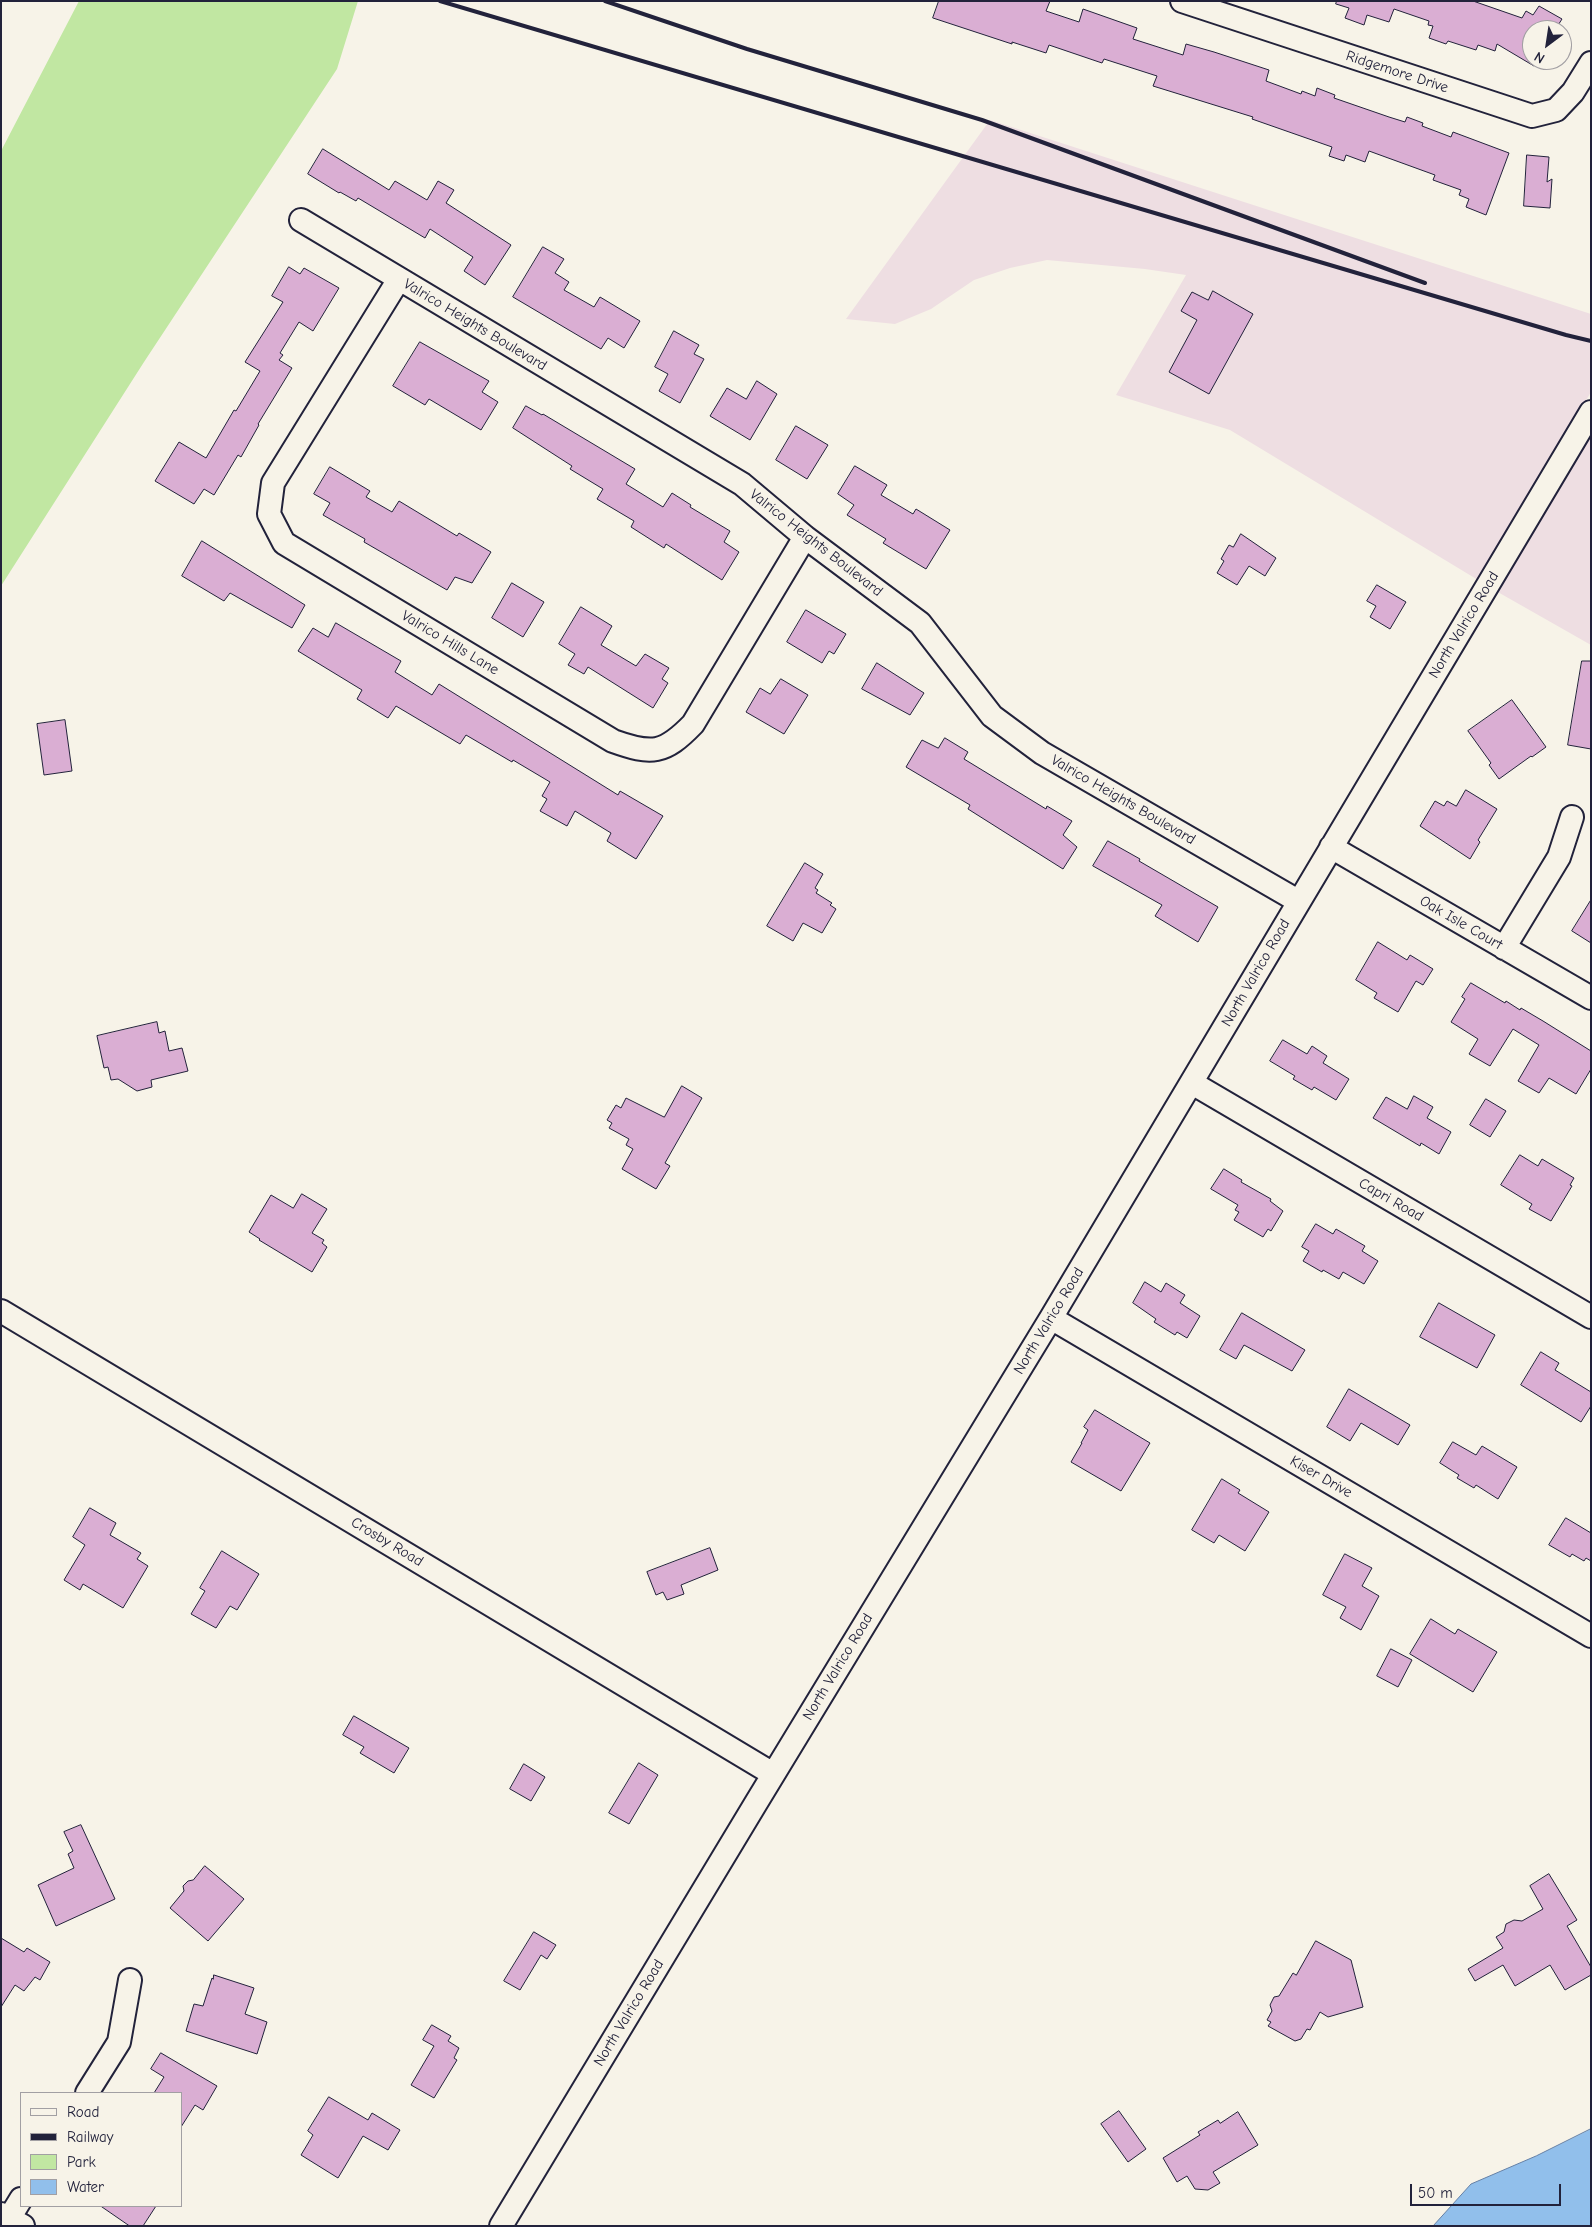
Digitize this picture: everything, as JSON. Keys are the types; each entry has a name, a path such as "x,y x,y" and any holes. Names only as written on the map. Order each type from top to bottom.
{"street":[{"name":"Ridgemore Drive","path":"1182,1 1532,116 1556,110 1573,92 1591,63"},
{"name":"Valrico Heights Boulevard","path":"302,220 742,484 805,537 920,623 992,716 1042,753 1298,901"},
{"name":"Valrico Hills Lane","path":"399,279 273,483 269,514 284,543 613,741 638,750 663,748 678,739 693,724 805,537"},
{"name":"North Valrico Road","path":"501,2226 773,1774 1051,1318 1591,412"},
{"path":"1504,948 1559,856 1572,818"},
{"name":"Oak Isle Court","path":"1331,847 1591,998"},
{"name":"Capri Road","path":"1192,1083 1591,1317"},
{"name":"Crosby Road","path":"1,1311 773,1774"},
{"name":"Kiser Drive","path":"1051,1318 1591,1636"},
{"path":"88,2092 119,2042 130,1980"},
{"path":"11,2219 20,2200"}],"shaded area":[{"path":"990,120 1591,314 1591,392 1478,580 1230,430 1116,395 1186,275 1145,269 1047,260 1010,268 974,280 931,309 895,324 846,319"},
{"path":"1591,432 1591,645 1496,591"}],"green space":[{"path":"79,1 358,1 337,69 144,362 1,586 1,151"}],"water":[{"path":"1591,2129 1591,2226 1433,2226 1471,2184 1536,2156"}],"building":[{"path":"939,1 1050,1 1046,11 1079,22 1083,9 1137,28 1133,39 1183,55 1186,44 1214,52 1269,70 1266,81 1301,94 1302,91 1315,96 1317,88 1335,95 1334,98 1389,117 1405,122 1407,117 1423,123 1422,126 1451,137 1453,132 1509,153 1486,215 1466,207 1469,199 1459,195 1461,190 1433,180 1435,175 1369,151 1365,162 1346,155 1344,161 1329,156 1332,147 1252,119 1253,117 1153,86 1157,76 1104,59 1102,63 1049,45 1046,53 933,18"},
{"path":"1337,1 1473,1 1522,18 1526,11 1533,15 1539,6 1562,19 1522,20 1522,59 1497,44 1495,51 1478,45 1476,50 1448,41 1446,44 1429,38 1433,26 1428,25 1429,21 1394,9 1389,22 1367,15 1364,25 1345,18 1349,8 1336,4"},
{"path":"323,149 389,190 395,181 427,200 438,181 454,190 446,203 511,245 485,285 464,271 473,257 430,229 425,238 358,198 356,201 339,193 308,174"},
{"path":"1527,155 1549,157 1547,182 1552,179 1550,208 1524,206"},
{"path":"543,247 564,259 555,273 569,282 564,290 594,307 600,297 640,321 624,348 608,338 601,349 513,297"},
{"path":"289,267 300,274 304,268 339,288 313,331 299,322 280,353 283,355 279,360 292,368 258,424 241,457 238,455 214,495 204,489 194,504 155,481 179,442 206,458 234,410 236,411 260,371 245,362 283,302 272,296"},
{"path":"1213,291 1253,314 1209,394 1169,372 1197,320 1181,311 1192,292 1208,300"},
{"path":"674,331 699,345 694,354 704,359 680,403 659,391 668,374 655,367"},
{"path":"420,342 489,381 482,392 498,402 481,430 429,399 425,405 393,386"},
{"path":"757,381 777,394 750,440 710,416 727,388 746,399"},
{"path":"526,406 543,414 635,469 626,484 663,507 672,493 691,505 690,507 730,531 724,542 739,552 722,580 666,544 664,548 631,527 634,521 597,499 603,489 570,469 572,466 513,428"},
{"path":"796,426 828,445 807,479 776,460"},
{"path":"855,466 887,485 881,495 913,514 916,509 950,530 926,569 883,543 886,539 847,515 854,505 838,494"},
{"path":"330,467 370,491 366,497 392,512 399,501 457,536 459,533 491,552 472,583 455,577 447,590 364,542 365,539 323,515 330,503 314,494"},
{"path":"1241,534 1276,558 1265,576 1249,566 1237,585 1217,573 1224,561 1221,559 1229,545 1233,547"},
{"path":"202,541 305,605 292,628 230,593 224,601 182,576"},
{"path":"512,583 544,602 523,637 492,618"},
{"path":"1377,585 1406,602 1390,629 1370,617 1376,606 1367,601"},
{"path":"581,607 612,626 601,645 636,666 645,654 669,668 662,679 668,683 653,708 588,667 584,674 568,665 575,654 559,644"},
{"path":"806,610 846,634 834,654 829,651 822,663 787,642"},
{"path":"336,623 401,661 395,672 432,695 439,684 618,795 620,791 663,816 636,859 607,841 611,833 575,811 567,826 540,811 547,799 542,796 550,782 466,735 460,744 396,706 388,718 357,699 362,690 298,651 313,628 328,637"},
{"path":"1582,661 1591,661 1591,749 1568,745"},
{"path":"877,663 924,693 910,715 862,689"},
{"path":"781,679 808,695 784,734 746,712 760,688 770,694"},
{"path":"1512,700 1546,747 1499,779 1489,765 1491,763 1468,731"},
{"path":"65,720 72,771 44,775 37,724"},
{"path":"945,738 968,752 964,759 1046,809 1047,806 1072,821 1063,835 1077,847 1063,869 968,809 970,805 906,767 922,740 938,748"},
{"path":"1466,790 1497,809 1478,840 1480,842 1470,859 1420,826 1435,801 1444,806 1447,801 1456,806"},
{"path":"1108,841 1218,907 1198,942 1155,916 1162,905 1093,866"},
{"path":"805,863 823,874 815,888 818,890 816,893 832,903 830,905 836,909 822,933 803,923 793,941 767,926"},
{"path":"1591,900 1591,943 1572,931"},
{"path":"1378,942 1407,960 1410,955 1433,969 1423,985 1416,981 1398,1012 1374,998 1377,993 1356,980"},
{"path":"1471,983 1505,1003 1506,1001 1520,1010 1521,1008 1591,1051 1591,1069 1576,1094 1549,1078 1539,1093 1518,1081 1539,1045 1513,1029 1490,1066 1469,1054 1478,1039 1451,1022 1465,999 1462,997"},
{"path":"157,1022 159,1033 165,1031 169,1051 182,1048 188,1071 151,1080 152,1087 137,1091 118,1079 111,1080 108,1067 104,1068 97,1036"},
{"path":"1283,1040 1307,1054 1312,1046 1327,1056 1323,1063 1349,1079 1336,1100 1314,1087 1312,1090 1293,1079 1295,1076 1270,1061"},
{"path":"682,1086 702,1098 665,1163 670,1166 656,1189 622,1169 633,1149 626,1145 629,1139 609,1128 612,1123 607,1120 616,1105 621,1108 626,1098 664,1117"},
{"path":"1414,1096 1433,1107 1427,1118 1451,1132 1439,1154 1421,1143 1420,1146 1373,1118 1386,1097 1407,1109"},
{"path":"1486,1099 1506,1111 1490,1137 1470,1125"},
{"path":"1520,1155 1538,1166 1542,1159 1574,1178 1570,1185 1572,1186 1551,1221 1529,1209 1532,1204 1501,1185"},
{"path":"1224,1169 1242,1180 1241,1182 1271,1199 1270,1201 1283,1211 1271,1231 1268,1229 1263,1237 1234,1220 1239,1212 1235,1210 1238,1205 1211,1189"},
{"path":"302,1194 327,1209 312,1233 324,1240 322,1243 327,1247 312,1272 249,1232 271,1195 293,1208"},
{"path":"1316,1224 1333,1234 1336,1229 1365,1246 1362,1251 1378,1261 1364,1284 1343,1272 1339,1279 1303,1261 1309,1251 1302,1247"},
{"path":"1145,1282 1161,1292 1166,1283 1185,1295 1180,1303 1200,1316 1187,1338 1177,1332 1175,1335 1154,1322 1156,1319 1133,1303"},
{"path":"1439,1303 1495,1335 1477,1368 1420,1337"},
{"path":"1242,1313 1305,1350 1292,1371 1244,1345 1236,1359 1220,1350"},
{"path":"1541,1352 1559,1363 1555,1370 1591,1392 1591,1406 1581,1422 1521,1385"},
{"path":"1349,1389 1410,1425 1398,1445 1361,1423 1350,1441 1327,1427"},
{"path":"1095,1410 1150,1443 1121,1491 1071,1462 1088,1430 1084,1427"},
{"path":"1453,1442 1476,1455 1482,1446 1517,1467 1498,1499 1476,1485 1474,1488 1457,1478 1459,1475 1440,1463"},
{"path":"1222,1479 1240,1490 1238,1493 1269,1512 1245,1551 1219,1535 1214,1543 1192,1530"},
{"path":"90,1508 116,1523 110,1535 141,1553 137,1559 148,1566 123,1608 83,1584 80,1590 64,1580 85,1545 73,1537"},
{"path":"1566,1518 1591,1533 1591,1561 1586,1558 1584,1561 1572,1554 1570,1557 1549,1545"},
{"path":"710,1548 718,1570 681,1585 684,1594 667,1600 663,1592 656,1595 647,1572"},
{"path":"222,1551 259,1574 237,1610 230,1606 216,1628 191,1614 205,1591 200,1588"},
{"path":"1345,1554 1372,1568 1362,1586 1379,1596 1361,1630 1340,1618 1346,1607 1323,1595"},
{"path":"1431,1619 1455,1634 1458,1629 1497,1652 1473,1692 1410,1654"},
{"path":"1391,1649 1412,1660 1398,1687 1377,1676"},
{"path":"354,1716 409,1748 394,1773 360,1753 364,1747 343,1735"},
{"path":"639,1763 658,1775 629,1824 609,1813"},
{"path":"524,1764 545,1777 531,1801 510,1789"},
{"path":"81,1825 115,1899 56,1926 38,1885 74,1868 68,1854 73,1851 64,1832"},
{"path":"205,1866 244,1899 208,1941 170,1908 184,1891 183,1886 188,1881 193,1880"},
{"path":"1549,1874 1577,1920 1567,1926 1591,1967 1591,1975 1565,1990 1550,1965 1515,1986 1503,1965 1475,1981 1468,1969 1503,1948 1496,1937 1504,1932 1506,1924 1514,1920 1522,1921 1543,1909 1530,1886"},
{"path":"534,1932 556,1945 547,1959 541,1955 520,1990 504,1981"},
{"path":"1,1938 24,1952 27,1948 50,1962 40,1980 35,1977 24,1991 15,1985 1,2007"},
{"path":"1316,1941 1351,1960 1363,2007 1328,2017 1320,2012 1310,2030 1307,2029 1301,2039 1295,2041 1268,2026 1271,2022 1267,2020 1272,2011 1270,2005 1274,1997 1279,1996 1293,1973 1296,1975"},
{"path":"214,1975 254,1988 245,2014 267,2022 257,2054 186,2031 194,2004 203,2006"},
{"path":"432,2025 451,2036 448,2041 459,2048 454,2058 457,2060 434,2098 411,2085 434,2046 423,2040"},
{"path":"161,2053 217,2086 203,2110 195,2105 182,2125 182,2092 155,2092 164,2077 151,2069"},
{"path":"329,2097 368,2120 372,2113 400,2130 388,2150 363,2136 338,2178 301,2155 313,2135 308,2131"},
{"path":"1119,2111 1146,2149 1128,2162 1101,2124"},
{"path":"1238,2112 1258,2145 1213,2172 1220,2183 1208,2190 1195,2189 1187,2176 1177,2182 1163,2158 1200,2135 1198,2132 1218,2120 1220,2123"},
{"path":"102,2207 155,2207 143,2226 130,2226"}],"railway":[{"path":"440,1 1591,341"},
{"path":"605,1 747,49 982,120 1425,283"}]}
